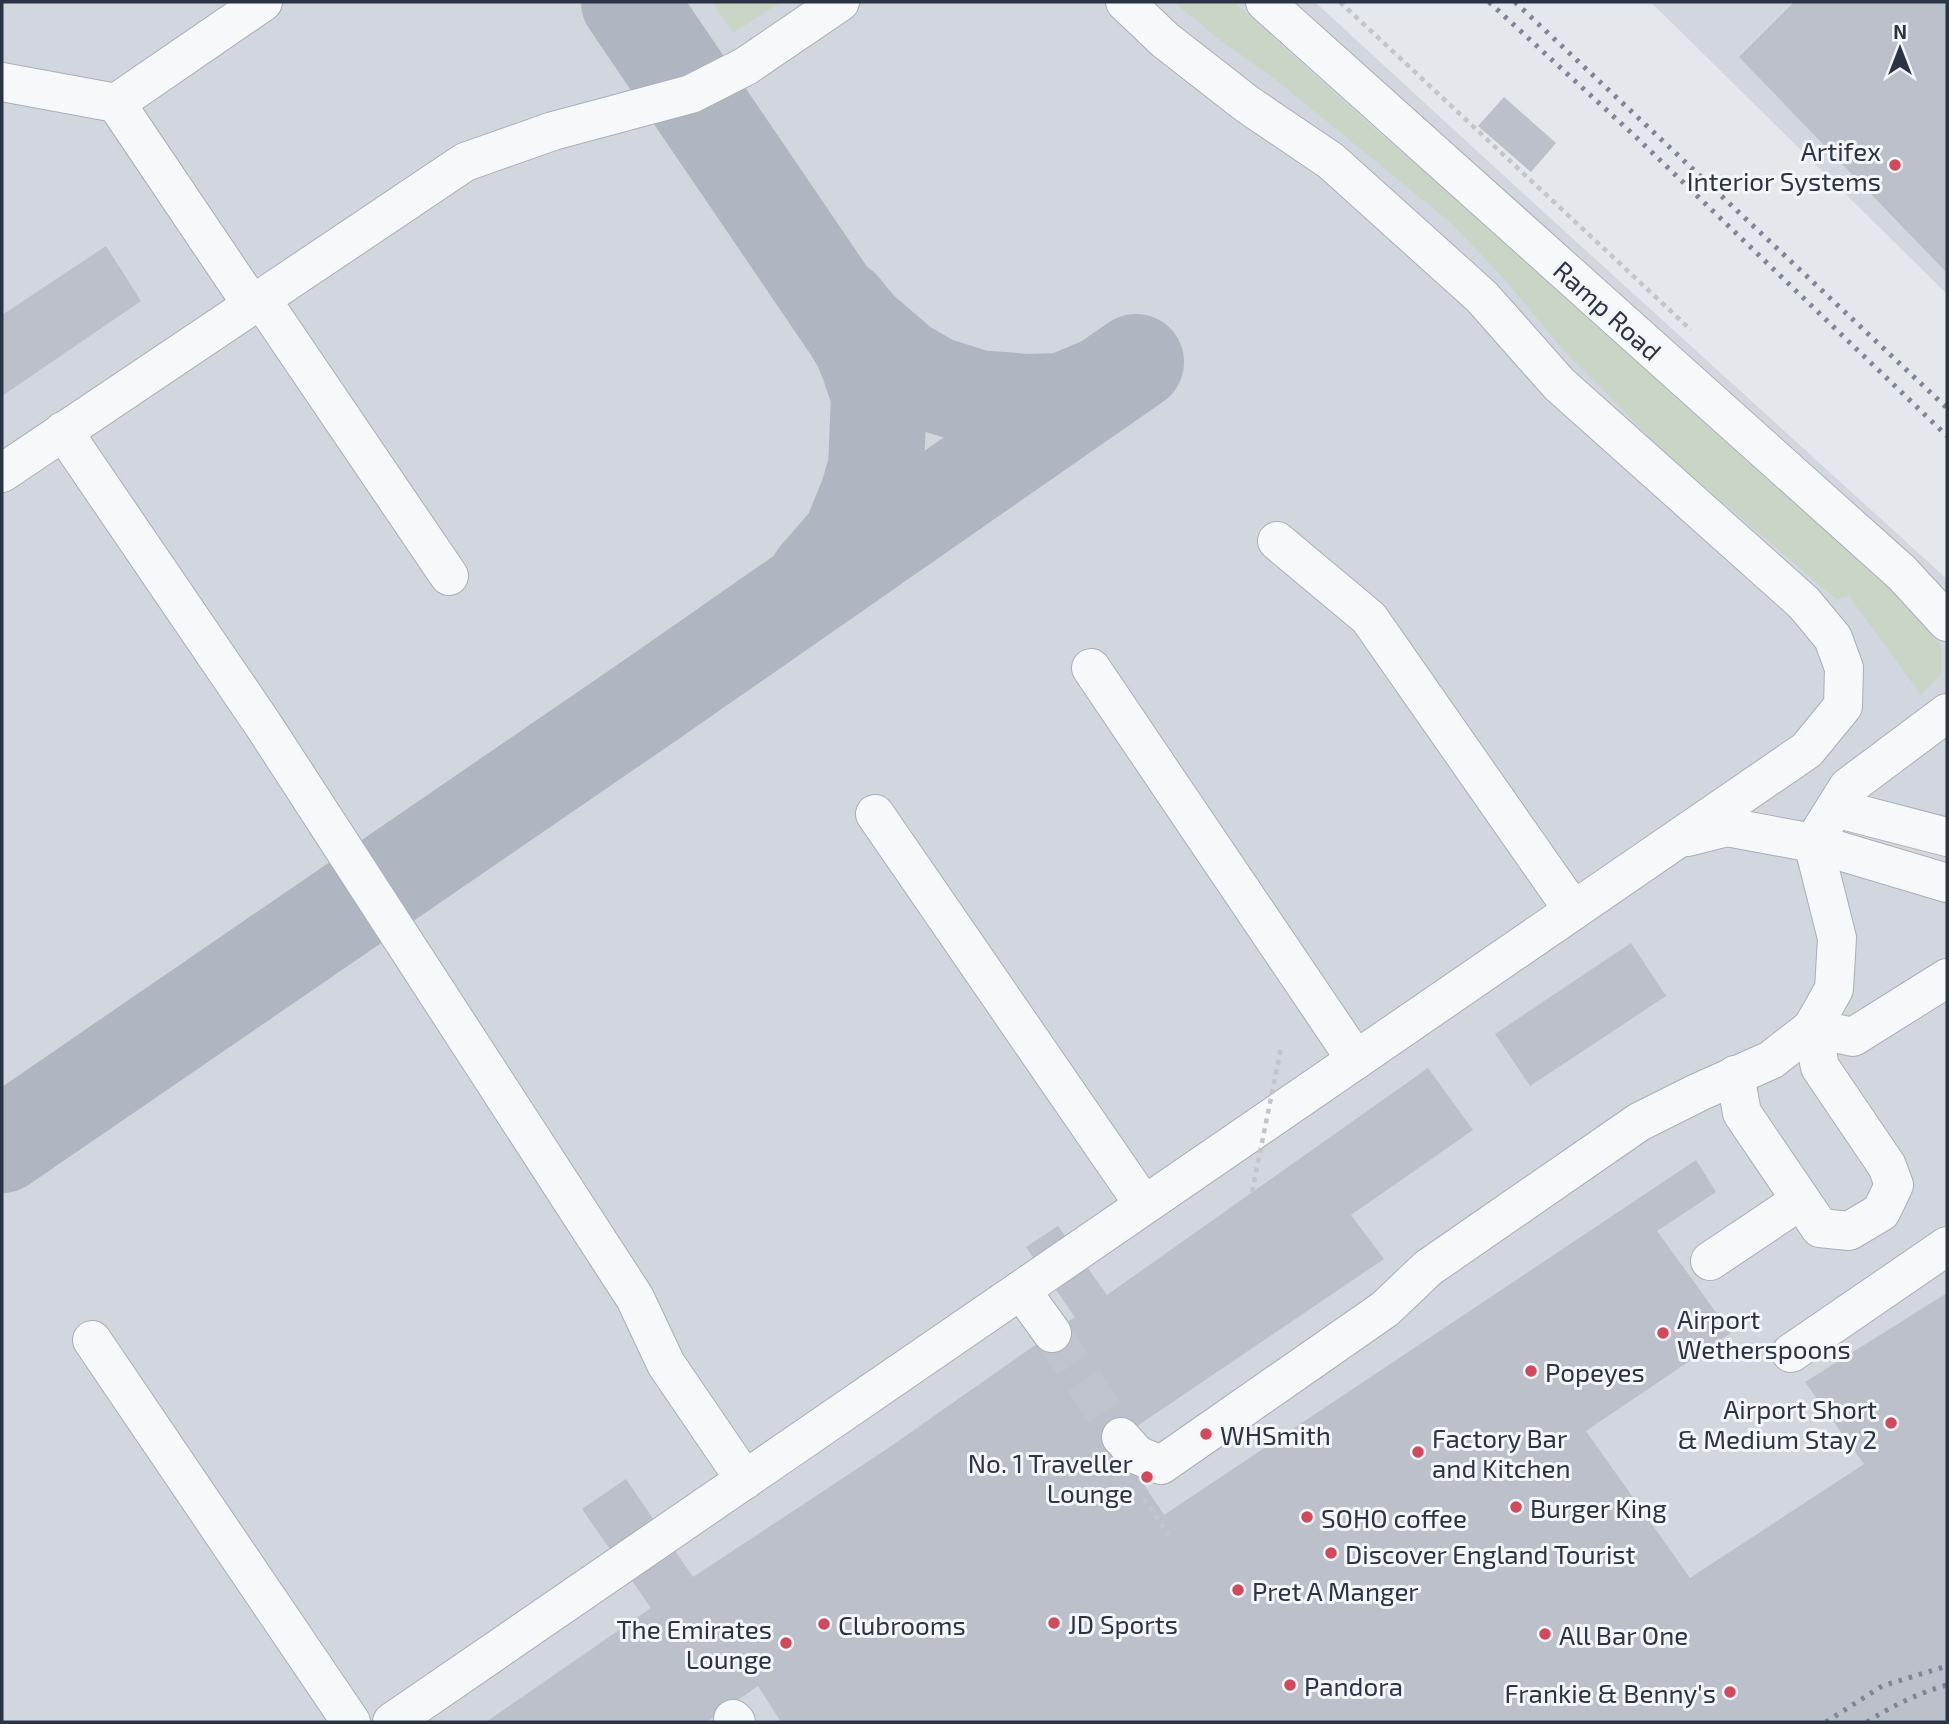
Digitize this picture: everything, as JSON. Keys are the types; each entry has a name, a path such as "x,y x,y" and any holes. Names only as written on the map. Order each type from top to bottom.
{"lane":[{"path":"116,103 263,2"},
{"path":"2,473 465,162 553,131 691,94 746,66 840,2"},
{"path":"392,1722 1807,750 1843,706 1844,668 1833,638 1804,603 1559,384 1482,297 1331,161 1236,96 1165,40 1125,2"},
{"name":"Ramp Road","path":"1265,2 1902,573 1947,622"},
{"path":"2,82 116,103 449,576"},
{"path":"63,431 264,726 635,1298 666,1364 745,1480"},
{"path":"1277,541 1369,618 1573,910"},
{"path":"1091,668 1356,1059"},
{"path":"1121,1437 1137,1455 1161,1465 1385,1310 1428,1268 1639,1122 1771,1059 1812,1028 1834,989 1836,938 1813,843 1848,787 1943,724"},
{"path":"1835,808 1947,837"},
{"path":"875,814 1144,1206"},
{"path":"1678,839 1727,827 1813,843 1947,883"},
{"path":"1812,1028 1853,1037 1947,978"},
{"path":"1735,1076 1742,1113 1820,1228 1850,1231 1881,1212 1894,1185 1887,1166 1820,1067 1812,1028"},
{"path":"1710,1261 1801,1200"},
{"path":"1791,1353 1947,1246"},
{"path":"1021,1290 1052,1333"},
{"path":"92,1340 351,1722"}],"path":[{"path":"1340,2 1698,337"},
{"path":"1252,1192 1281,1048"}],"shaded area":[{"path":"2,2 1315,2 1947,579 1947,1722 2,1722"},
{"name":"Artifex Interior Systems","path":"1650,2 1947,2 1947,294 1666,17"}],"green space":[{"path":"712,2 781,2 733,33"},
{"path":"1174,2 1234,2 1379,133 1759,454 1933,628 1941,649 1941,674 1921,695 1849,596 1836,599 1665,453 1564,351 1507,282 1452,224 1280,83 1216,37"}],"building":[{"name":"Artifex Interior Systems","path":"1794,2 1947,2 1947,273 1739,57"},
{"path":"1504,97 1556,143 1531,172 1478,126"},
{"path":"106,246 141,301 2,396 2,315"},
{"path":"1631,943 1666,996 1530,1086 1495,1034"},
{"path":"1428,1068 1473,1130 1351,1215 1384,1259 1115,1441 1164,1515 1696,1160 1716,1192 1657,1231 1731,1333 1586,1431 1690,1578 1864,1464 1805,1382 1947,1293 1947,1722 781,1722 758,1686 706,1722 486,1722 651,1608 582,1509 626,1479 693,1577 887,1449 1075,1317 1026,1247 1058,1226 1107,1295"}],"taxiway":[{"path":"629,2 850,327 861,345 879,395 876,467 868,495 850,539 817,577"},
{"path":"842,308 859,329 902,366 933,384 978,398 1028,402 1063,401 1099,386"},
{"path":"2,1145 655,697 1136,362"}],"tunnel":[{"path":"1052,1333 1121,1437"}],"railway":[{"path":"1489,2 1637,138 1947,436"},
{"path":"1515,2 1947,408"},
{"path":"1826,1722 1882,1686 1947,1666"},
{"path":"1867,1722 1906,1700 1947,1685"}],"place":[{"name":"Artifex Interior Systems","path":"1895,165"},
{"name":"Airport Wetherspoons","path":"1663,1333"},
{"name":"Popeyes","path":"1531,1371"},
{"name":"Airport Short & Medium Stay 2","path":"1891,1423"},
{"name":"WHSmith","path":"1206,1434"},
{"name":"Factory Bar and Kitchen","path":"1418,1452"},
{"name":"No. 1 Traveller Lounge","path":"1147,1477"},
{"name":"Burger King","path":"1516,1507"},
{"name":"SOHO coffee","path":"1307,1517"},
{"name":"Discover England Tourist","path":"1331,1553"},
{"name":"Pret A Manger","path":"1238,1590"},
{"name":"JD Sports","path":"1054,1623"},
{"name":"Clubrooms","path":"824,1624"},
{"name":"All Bar One","path":"1545,1634"},
{"name":"The Emirates Lounge","path":"786,1643"},
{"name":"Pandora","path":"1290,1685"},
{"name":"Frankie & Benny's","path":"1730,1692"}]}
